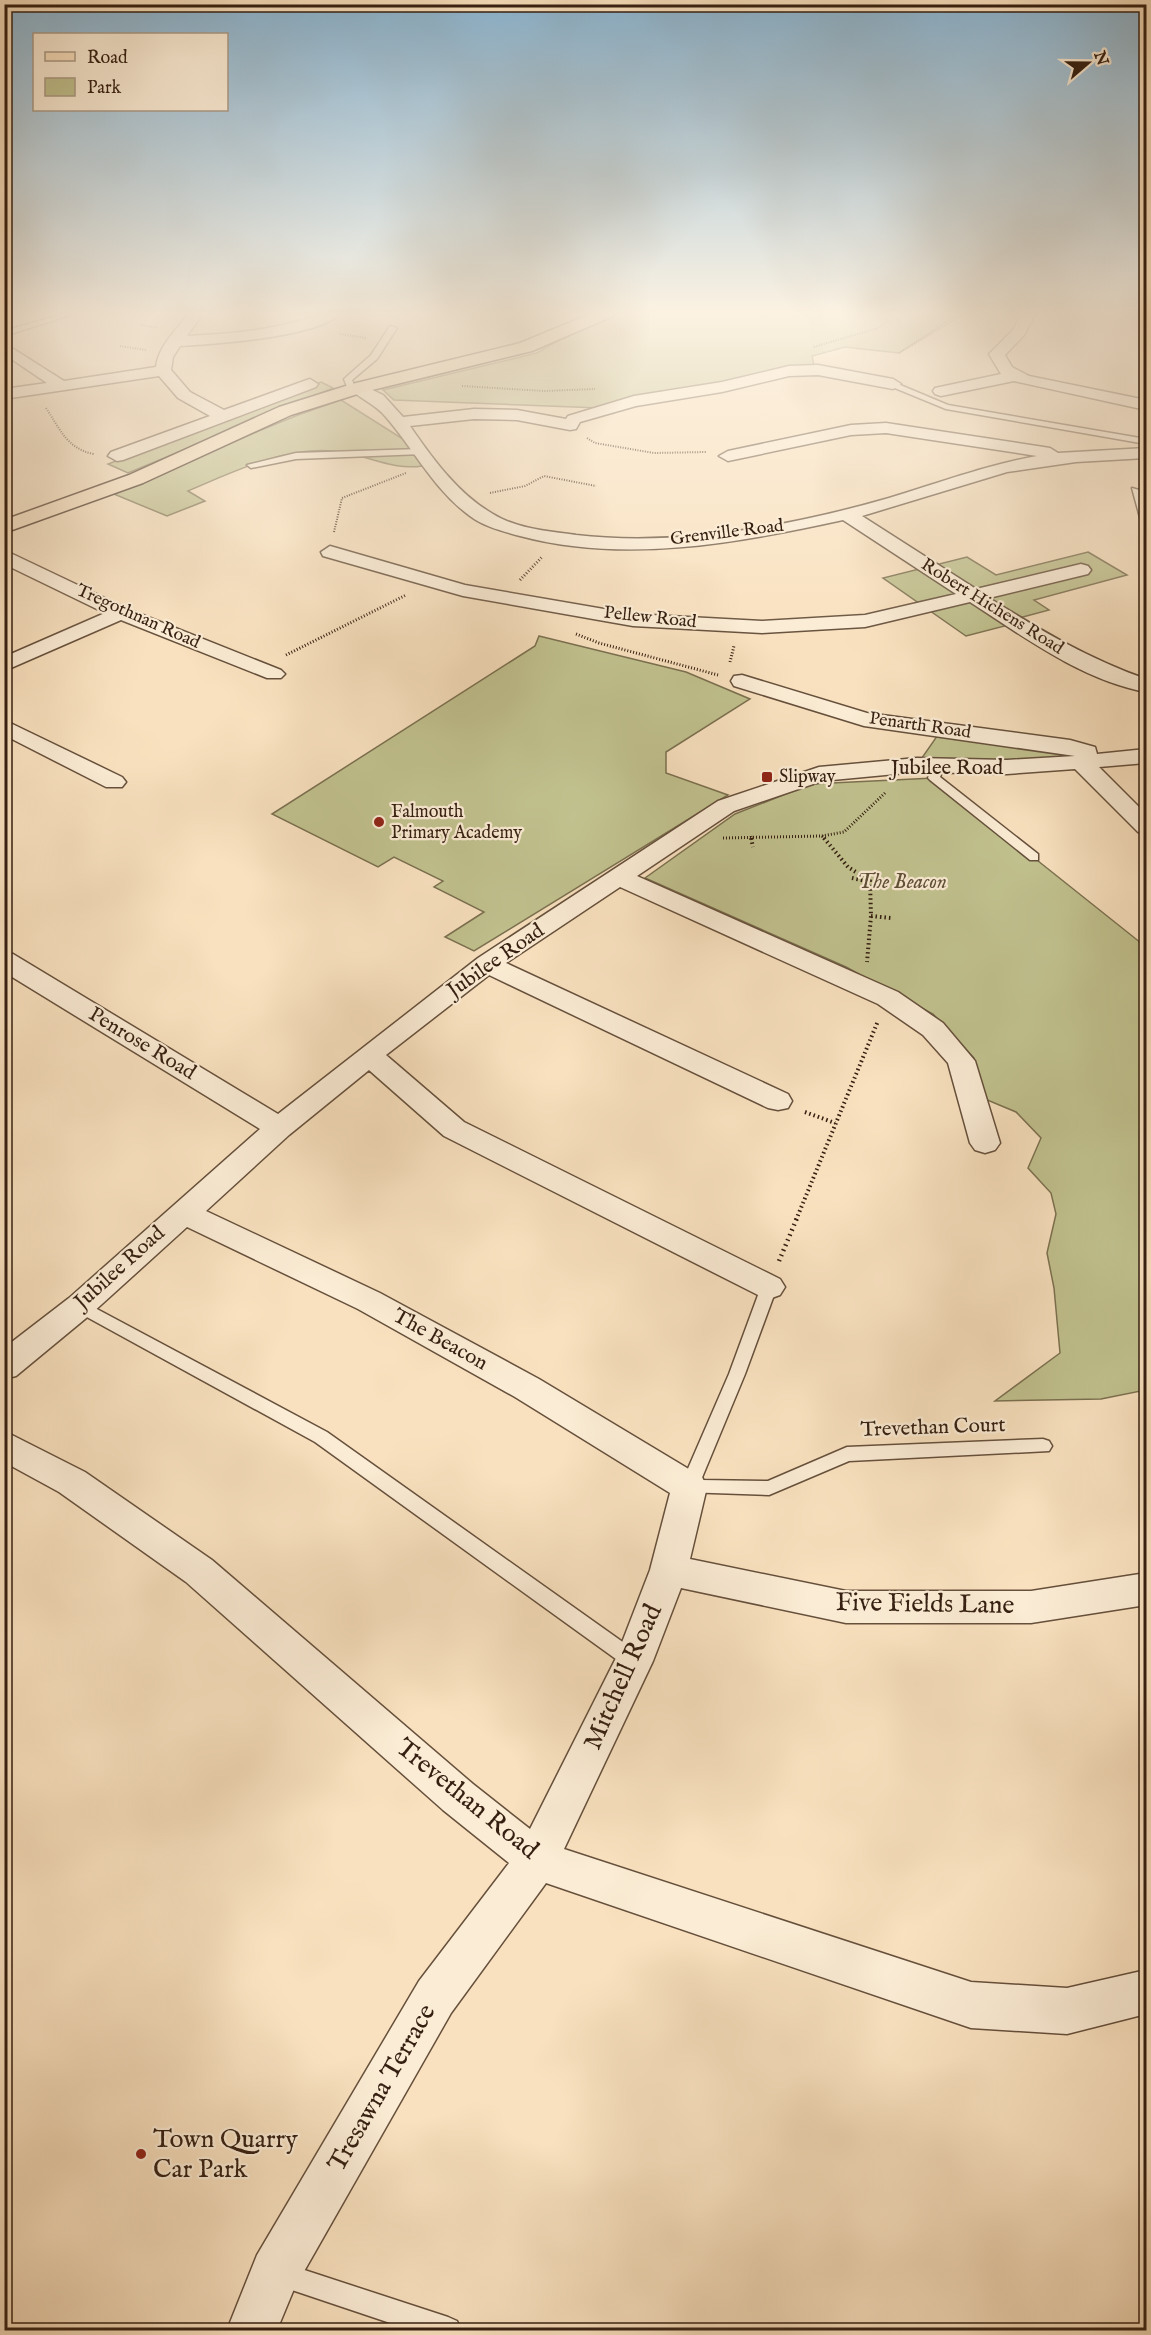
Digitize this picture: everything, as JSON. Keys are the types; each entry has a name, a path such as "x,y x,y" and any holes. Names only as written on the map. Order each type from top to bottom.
{"main road":[{"path":"4,527 136,479 261,422"}],"street":[{"path":"117,456 206,422"},
{"name":"Grenville Road","path":"399,422 436,473 477,513 516,530 574,540 612,542 709,537 846,514 975,476 1061,458 1146,453"},
{"path":"558,422 570,424"},
{"path":"728,456 851,430 886,429 1029,449 1061,458"},
{"name":"Robert Hichens Road","path":"846,514 1051,646 1104,671 1146,686"},
{"name":"Pellew Road","path":"330,552 463,590 633,620 762,627 865,621 1082,570"},
{"name":"Tregothnan Road","path":"4,555 121,613 266,671"},
{"path":"4,664 121,613"},
{"name":"Penarth Road","path":"734,679 864,719 1070,747 1086,751 1090,761"},
{"path":"4,726 114,782"},
{"name":"Jubilee Road","path":"4,1367 80,1306 182,1212 279,1128 369,1055 487,964 621,878 726,806 819,774 939,765 1006,768 1146,756"},
{"path":"1090,761 1141,817"},
{"path":"621,878 876,992 933,1029 961,1061 985,1143"},
{"name":"Penrose Road","path":"4,960 279,1128"},
{"path":"487,964 778,1101"},
{"path":"369,1055 454,1129 768,1287"},
{"name":"The Beacon","path":"182,1212 369,1301 527,1388 688,1487"},
{"name":"Trevethan Road","path":"4,1445 72,1482 199,1571 458,1797 537,1860 971,2005 1067,2011 1146,1992"},
{"name":"Mitchell Road","path":"537,1860 634,1661 669,1570 688,1487"},
{"name":"Five Fields Lane","path":"669,1570 846,1607 1031,1606 1146,1589"},
{"name":"Tresawna Terrace","path":"252,2331 274,2273 435,1997 537,1860"}],"lane":[{"path":"1032,422 1146,442"},
{"path":"251,465 296,456 420,452"},
{"path":"1135,490 1146,521"},
{"path":"939,765 934,778 1034,857"},
{"path":"688,1487 737,1374 768,1287"},
{"path":"80,1306 321,1437 634,1661"},
{"name":"Trevethan Court","path":"688,1487 769,1488 847,1454 1043,1446"},
{"path":"274,2273 448,2331"}],"path":[{"path":"54,422 60,435 85,453 117,456"},
{"path":"570,424 578,433 595,443 654,453 715,452 728,456"},
{"path":"330,552 342,498 405,472 422,475 436,473"},
{"path":"462,498 525,486 544,476 596,486"},
{"path":"503,597 544,555"},
{"path":"266,671 435,581"},
{"path":"567,631 599,643 734,679 736,636"},
{"path":"674,841 751,836 822,836 844,831 879,796 889,791"},
{"path":"751,836 753,847"},
{"path":"822,836 848,867 870,881"},
{"path":"852,878 870,881"},
{"path":"768,1287 876,992 870,881"},
{"path":"871,916 891,918"}],"green space":[{"path":"217,422 251,422 128,473 108,464"},
{"path":"281,422 376,422 403,439 422,466 399,466 344,452 296,453 259,462 188,491 205,501 167,516 109,492"},
{"path":"1088,552 1127,575 1034,600 1049,610 1019,618 1024,621 966,636 883,578 967,557 996,575"},
{"path":"539,636 686,672 750,699 666,752 666,773 728,795 474,951 445,937 484,912 434,887 443,881 394,857 378,867 272,814 535,646"},
{"path":"942,729 1100,760 917,765"},
{"name":"The Beacon","path":"934,778 1146,947 1146,1390 1101,1399 995,1401 1060,1353 1054,1288 1047,1253 1056,1214 1051,1193 1028,1168 1041,1138 1016,1112 980,1097 974,1058 933,1014 846,967 645,878 735,814 811,784"}],"place":[{"name":"Slipway","path":"767,777"},
{"name":"Falmouth Primary Academy","path":"379,822"},
{"name":"Town Quarry Car Park","path":"141,2154"}]}
